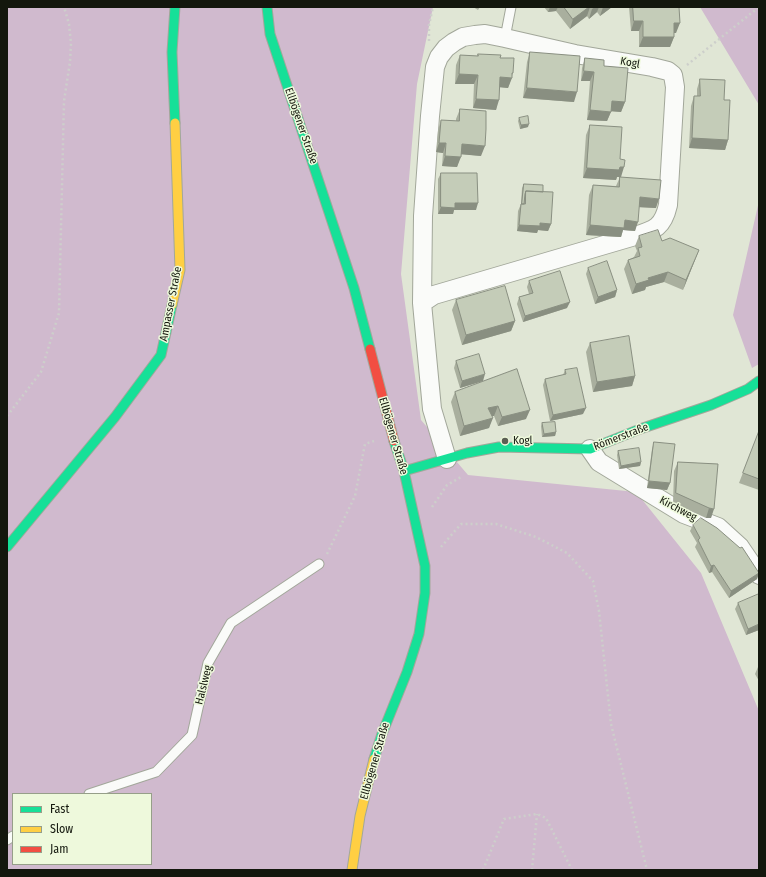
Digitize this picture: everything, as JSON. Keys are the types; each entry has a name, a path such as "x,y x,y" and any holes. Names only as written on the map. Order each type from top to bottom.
{"main road":[{"name":"Ampasser Straße","path":"7,547 115,417 161,355 180,270 172,52 175,7"},
{"name":"Ellbögener Straße","path":"267,7 270,34 354,288 392,435 404,471 425,566 425,593 419,634 407,672 382,734 370,772 360,816 352,870"},
{"name":"Römerstraße","path":"404,471 467,452 499,447 590,449 640,429 711,405 748,389 759,381"}],"street":[{"name":"Kogl","path":"447,458 432,409 422,303 423,216 435,67 439,57 446,48 463,37 485,34 575,54 652,67 668,71 673,75"},
{"path":"422,303 434,295 651,232 658,228 666,214 668,205 675,87 673,75"},
{"name":"Kirchweg","path":"590,449 599,462 684,514 718,527 740,547 759,575"}],"lane":[{"path":"505,38 511,7"},
{"name":"Halslweg","path":"91,793 156,772 192,735 208,663 231,623 319,564"}],"path":[{"path":"7,416 41,372 59,313 64,101 72,43 64,7"},
{"path":"673,75 697,59 759,7"},
{"path":"319,564 330,550 355,496 365,444 392,435"},
{"path":"431,509 447,485 463,476"},
{"path":"425,566 461,524 496,524 536,537 567,553 593,581 599,611 611,724 647,870"},
{"path":"483,870 504,819 537,814 546,818 572,870"},
{"path":"532,870 537,814"}],"shaded area":[{"path":"7,7 433,7 417,84 401,274 421,420 468,475 636,492 701,573 759,711 759,870 7,870"},
{"path":"700,7 759,7 759,105"},
{"path":"759,201 759,364 752,368 733,315"}],"building":[{"path":"564,7 589,7 573,19"},
{"path":"633,7 679,7 680,23 674,23 674,37 643,37 643,21 634,21"},
{"path":"530,52 580,56 577,92 527,88"},
{"path":"478,54 501,55 500,58 514,58 512,78 500,77 499,100 476,99 478,75 459,74 460,55 478,56"},
{"path":"585,58 604,60 604,66 628,68 625,102 612,101 611,112 590,110 594,72 584,71"},
{"path":"700,79 725,80 724,100 730,100 728,140 692,138 694,96 700,96"},
{"path":"460,109 486,111 485,146 462,144 461,157 445,156 446,143 439,143 441,120 459,121"},
{"path":"528,116 529,124 521,125 519,118"},
{"path":"590,125 622,127 620,159 625,160 624,167 620,167 619,170 587,168"},
{"path":"441,173 477,173 478,203 455,203 455,208 441,207"},
{"path":"620,177 661,180 659,199 640,197 638,222 625,220 624,228 590,225 593,185 619,187"},
{"path":"524,184 543,185 543,192 526,191 524,204 522,204"},
{"path":"526,191 553,192 551,224 540,223 540,226 519,225 521,204 525,204"},
{"path":"658,230 662,241 670,238 699,250 686,280 668,272 648,278 649,280 636,284 628,260 640,256 638,248 642,247 639,236"},
{"path":"607,261 617,290 598,297 588,268"},
{"path":"560,271 570,302 525,316 519,297 533,293 529,281"},
{"path":"505,286 515,321 466,335 456,300"},
{"path":"629,336 635,376 597,382 590,343"},
{"path":"479,354 485,374 462,381 456,361"},
{"path":"577,368 586,408 553,415 545,379 566,374 565,370"},
{"path":"517,369 530,410 502,417 498,406 488,408 493,418 464,426 455,392"},
{"path":"555,422 556,432 544,434 542,423"},
{"path":"759,431 759,479 743,473"},
{"path":"654,442 675,444 670,483 649,481"},
{"path":"639,448 641,462 621,466 618,451"},
{"path":"678,462 718,464 714,509 676,493"},
{"path":"701,518 717,528 740,548 742,547 759,573 731,591 714,565 711,566 698,540 700,538 693,525"},
{"path":"759,594 759,624 748,629 738,603"}],"traffic: fast":[{"path":"175,7 172,52 175,123"},
{"path":"267,7 270,34 354,288 370,349"},
{"path":"7,547 115,417 161,355 172,305"},
{"path":"404,471 467,453 499,447 590,449 640,429 711,405 748,389 759,381"},
{"path":"374,759 382,734 407,672 419,634 425,593 425,566 404,471 394,441"}],"traffic: slow":[{"path":"172,305 180,270 175,123"},
{"path":"352,870 360,816 374,759"}],"traffic: jam":[{"path":"370,349 394,441"}],"place":[{"name":"Kogl","path":"505,441"}]}
